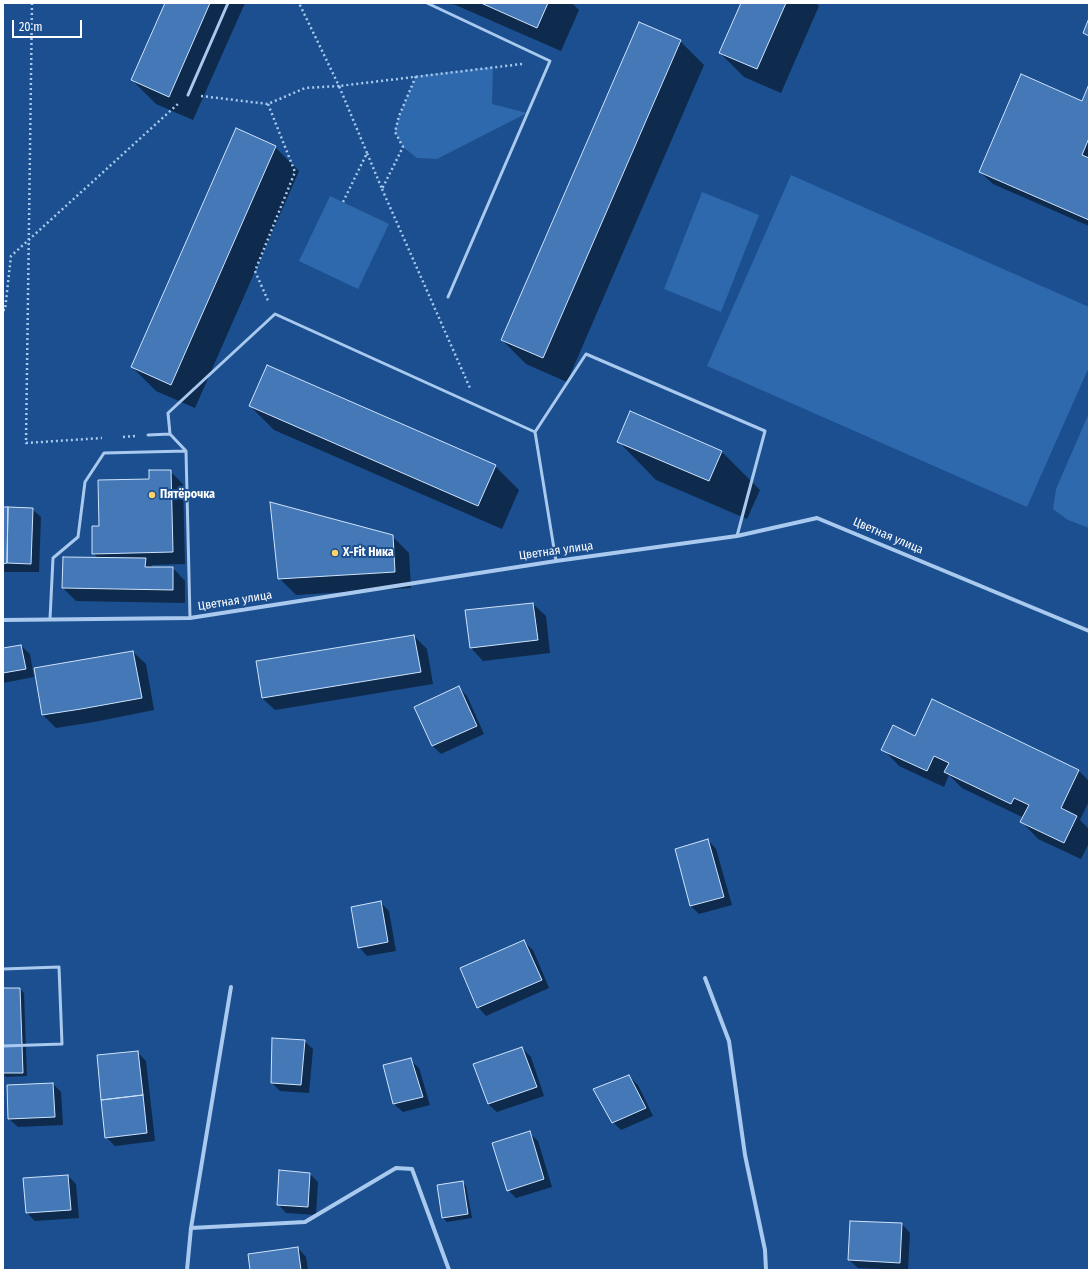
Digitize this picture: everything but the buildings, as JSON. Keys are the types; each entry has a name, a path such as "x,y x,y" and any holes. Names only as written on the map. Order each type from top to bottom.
{"street":[{"name":"Цветная улица","path":"3,620 190,618 556,561 737,536 817,518 1089,631"},
{"path":"705,978 730,1041 745,1155 765,1250 766,1270"},
{"path":"187,1270 191,1228 231,987"},
{"path":"191,1228 305,1222 396,1168 412,1169 449,1270"}],"lane":[{"path":"188,95 228,3"},
{"path":"427,3 550,61 448,297"},
{"path":"190,618 186,451 170,434 168,413 275,314 535,432"},
{"path":"556,561 535,432 586,354 765,431 737,536"},
{"path":"148,436 170,434"},
{"path":"50,619 54,558 78,537 85,482 104,453 186,451"},
{"path":"3,969 59,967 62,1044 3,1046"}],"path":[{"path":"32,3 26,443 102,438"},
{"path":"299,3 339,86 382,189 478,407"},
{"path":"3,310 5,310 11,256 188,95 268,104 305,88 339,86 550,61"},
{"path":"382,189 403,147 395,132 399,116 416,76"},
{"path":"268,104 296,172 255,271 275,314"},
{"path":"343,202 367,153"},
{"path":"118,437 148,436"}],"shaded area":[{"path":"493,67 492,104 527,113 437,159 417,158 403,147 395,132 399,116 416,76"},
{"path":"791,175 1089,307 1089,367 1027,507 707,366"},
{"path":"702,192 759,215 721,312 664,289"},
{"path":"330,196 389,224 358,289 299,261"},
{"path":"1089,413 1089,528 1068,520 1053,509 1056,489"}],"place":[{"name":"Пятёрочка","path":"152,495"},
{"name":"X-Fit Ника","path":"335,553"}]}
